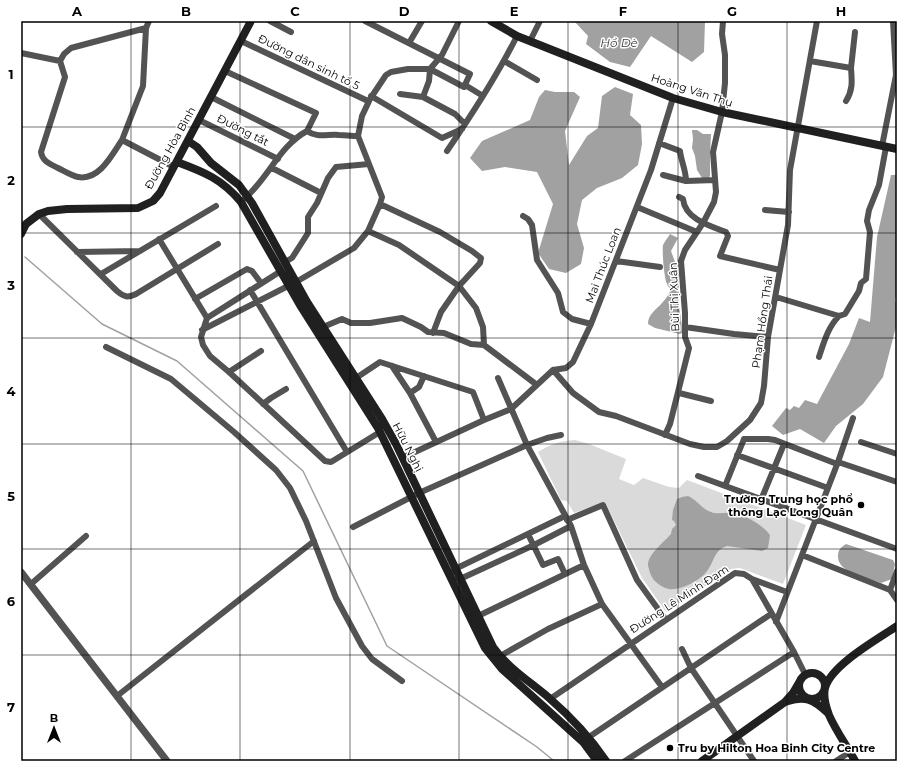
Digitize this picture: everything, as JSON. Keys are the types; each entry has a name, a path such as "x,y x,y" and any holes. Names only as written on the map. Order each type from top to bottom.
{"main road":[{"name":"Đường Hòa Bình","path":"39,214 48,211 67,209 138,208 153,201 160,193 200,120 251,21"},
{"name":"Hoàng Văn Thụ","path":"491,21 516,36 673,98 722,112 796,129 897,149"},
{"name":"Hữu Nghị","path":"188,141 198,147 210,163 239,186 244,199 281,270 307,302 382,419 392,447 455,569 493,647 500,656 550,699 597,761"},
{"name":"Hữu Nghị","path":"175,164 204,172 218,180 244,199 285,262 293,284 380,432 402,458 450,576 485,648 502,669 589,737 606,761"},
{"path":"21,234 26,224 39,214"},
{"path":"702,761 785,702 793,693 800,681 809,673 826,671 840,665 897,626"},
{"path":"785,702 796,698 809,699 818,698 821,696 830,677 840,665"},
{"path":"809,673 821,676 824,680 825,700 830,715 855,761"},
{"path":"800,681 799,686 801,694 820,705 830,715"}],"street":[{"path":"146,28 71,48 64,54 60,61 65,77 41,152 43,159 59,169 79,177 88,177 99,171 122,140 143,86 146,28 149,21"},
{"path":"270,21 291,32"},
{"path":"365,21 470,74 464,86"},
{"path":"409,43 422,21"},
{"path":"423,97 429,81 430,68 442,55 459,21"},
{"path":"530,41 540,21"},
{"name":"Bùi Thị Xuân","path":"665,435 670,424 679,393 690,348 685,337 681,261 685,250 703,223 714,202 716,192 713,152 722,112 725,83 725,55 722,34 723,21"},
{"name":"Phạm Hồng Thái","path":"553,370 573,393 599,412 616,416 690,444 704,447 717,446 738,431 750,420 761,403 764,386 768,337 788,226 790,170 796,129 817,21"},
{"path":"819,357 834,321 839,316 845,314 859,291 861,283 866,279 870,232 867,222 869,210 879,185 896,75 893,21"},
{"path":"846,101 851,93 853,82 851,68 856,32"},
{"path":"447,151 464,127 504,61 516,36"},
{"name":"Đường dân sinh tổ 5","path":"241,40 370,99 442,138 464,127"},
{"path":"21,53 60,61"},
{"path":"504,61 537,80"},
{"path":"810,61 851,68"},
{"path":"202,330 293,284 354,248 368,231 382,197 358,136 362,116 370,99 386,75 391,72 408,69 430,68 483,96"},
{"path":"225,71 316,113 307,131 295,139 284,150 272,168 244,199"},
{"path":"400,94 423,97 455,114 464,127"},
{"path":"211,97 295,139"},
{"name":"Mai Thúc Loan","path":"511,409 553,370 566,368 573,362 590,324 637,207 651,170 673,98"},
{"name":"Đường tắt","path":"200,120 278,159"},
{"path":"307,131 312,134 324,136 358,136"},
{"path":"122,140 175,164"},
{"path":"659,142 680,151 686,174 686,181"},
{"path":"285,262 292,258 308,233 308,217 317,203 328,178 336,167 369,164"},
{"path":"272,168 321,193"},
{"path":"664,174 686,181 715,180"},
{"path":"679,197 682,199 683,206 703,223 726,232 728,236 720,256 780,270"},
{"path":"380,204 440,232 480,256 480,263 459,286 441,312 434,333"},
{"path":"101,274 216,206"},
{"path":"637,207 697,232"},
{"path":"765,210 789,212"},
{"path":"39,214 122,295 131,297 218,244"},
{"path":"523,216 528,219 532,225 537,260 558,293 563,312 569,318 590,324"},
{"path":"368,231 399,245 459,286 476,308 483,327 484,345"},
{"path":"159,239 207,318"},
{"path":"77,252 140,251"},
{"path":"616,261 660,267"},
{"path":"195,299 247,269 252,271 261,283"},
{"path":"281,270 207,318 202,330 201,337 203,345 210,356 325,461 331,462 380,432"},
{"path":"250,290 347,452"},
{"path":"776,297 839,316"},
{"path":"323,327 342,319 351,323 370,323 402,318 428,332 444,333 471,344 484,345 537,385"},
{"path":"685,327 768,337"},
{"path":"106,347 171,379 276,470 290,488 306,521 336,598 362,646 372,659 402,682"},
{"path":"229,372 261,351"},
{"path":"356,378 380,362 473,392 484,420"},
{"path":"392,366 410,393 436,442"},
{"path":"410,393 419,387 424,376"},
{"path":"498,378 527,445 568,521 584,565 602,604 662,687"},
{"path":"264,404 286,389"},
{"path":"679,393 711,401"},
{"path":"402,458 511,409"},
{"path":"776,622 838,463 853,418"},
{"path":"738,431 744,439"},
{"path":"353,528 416,494 527,445 561,435"},
{"path":"744,439 768,439 897,482"},
{"path":"725,486 744,439"},
{"path":"861,442 897,454"},
{"path":"761,500 784,444"},
{"path":"737,455 828,488"},
{"path":"698,476 897,549"},
{"path":"568,521 534,545 460,579 450,576 455,569 528,534 568,521 603,505 637,580 666,620"},
{"path":"528,534 543,565 558,559 565,574"},
{"path":"30,584 86,536"},
{"path":"117,696 314,541"},
{"path":"490,552 495,563"},
{"path":"802,555 890,590 897,600"},
{"path":"478,616 584,565"},
{"path":"890,590 897,571"},
{"path":"21,572 167,761"},
{"name":"Đường Lê Minh Đạm","path":"550,699 735,573 744,574 752,579"},
{"path":"752,579 787,592"},
{"path":"752,579 794,652 809,673"},
{"path":"500,656 548,629 602,604"},
{"path":"589,737 771,614"},
{"path":"682,649 691,668 754,761"},
{"path":"625,761 794,652"},
{"path":"836,761 850,752"}],"shaded area":[{"path":"575,440 626,459 619,479 634,485 643,478 669,487 679,488 687,480 806,525 783,584 740,568 731,569 666,612 642,578 605,502 574,513 567,501 561,500 538,452 555,443"}],"water":[{"name":"Hồ Dè","path":"574,21 705,21 704,52 692,62 651,36 630,67 610,62 586,44 588,36"},
{"path":"615,87 633,94 630,115 641,125 642,144 638,165 622,178 597,188 582,200 577,224 584,248 581,264 566,273 549,269 538,253 553,204 537,172 505,167 482,171 470,158 482,141 530,120 539,97 545,90 555,92 574,92 580,97 565,131 569,165 587,136 598,128 602,96"},
{"path":"692,130 697,130 703,134 711,134 710,176 708,179 702,178 697,170 692,148"},
{"path":"891,175 897,175 897,289 895,301 897,303 897,323 883,377 863,404 836,426 824,443 800,429 783,435 772,426 786,408 790,410 794,406 799,408 805,400 817,404 849,344 859,318 870,322 877,237"},
{"path":"670,234 678,238 671,251 677,269 677,298 682,329 682,333 680,334 655,328 648,324 649,317 665,300 671,289 667,285 666,281 663,253 663,245"},
{"path":"688,496 708,511 714,513 738,514 759,524 770,535 768,548 762,551 727,546 722,548 717,553 707,571 695,581 684,587 674,589 667,589 660,585 651,575 648,565 649,561 653,552 671,534 672,529 676,525 672,520 673,510 677,499"},
{"path":"846,544 893,560 895,564 892,579 881,583 861,577 842,567 839,562 838,554 840,549"}],"waterway":[{"path":"25,257 102,324 177,361 303,471 387,646 537,747 554,761"}],"place":[{"name":"Trường Trung học phổ thông Lạc Long Quân","path":"861,505"},
{"name":"Tru by Hilton Hoa Binh City Centre","path":"670,748"}]}
